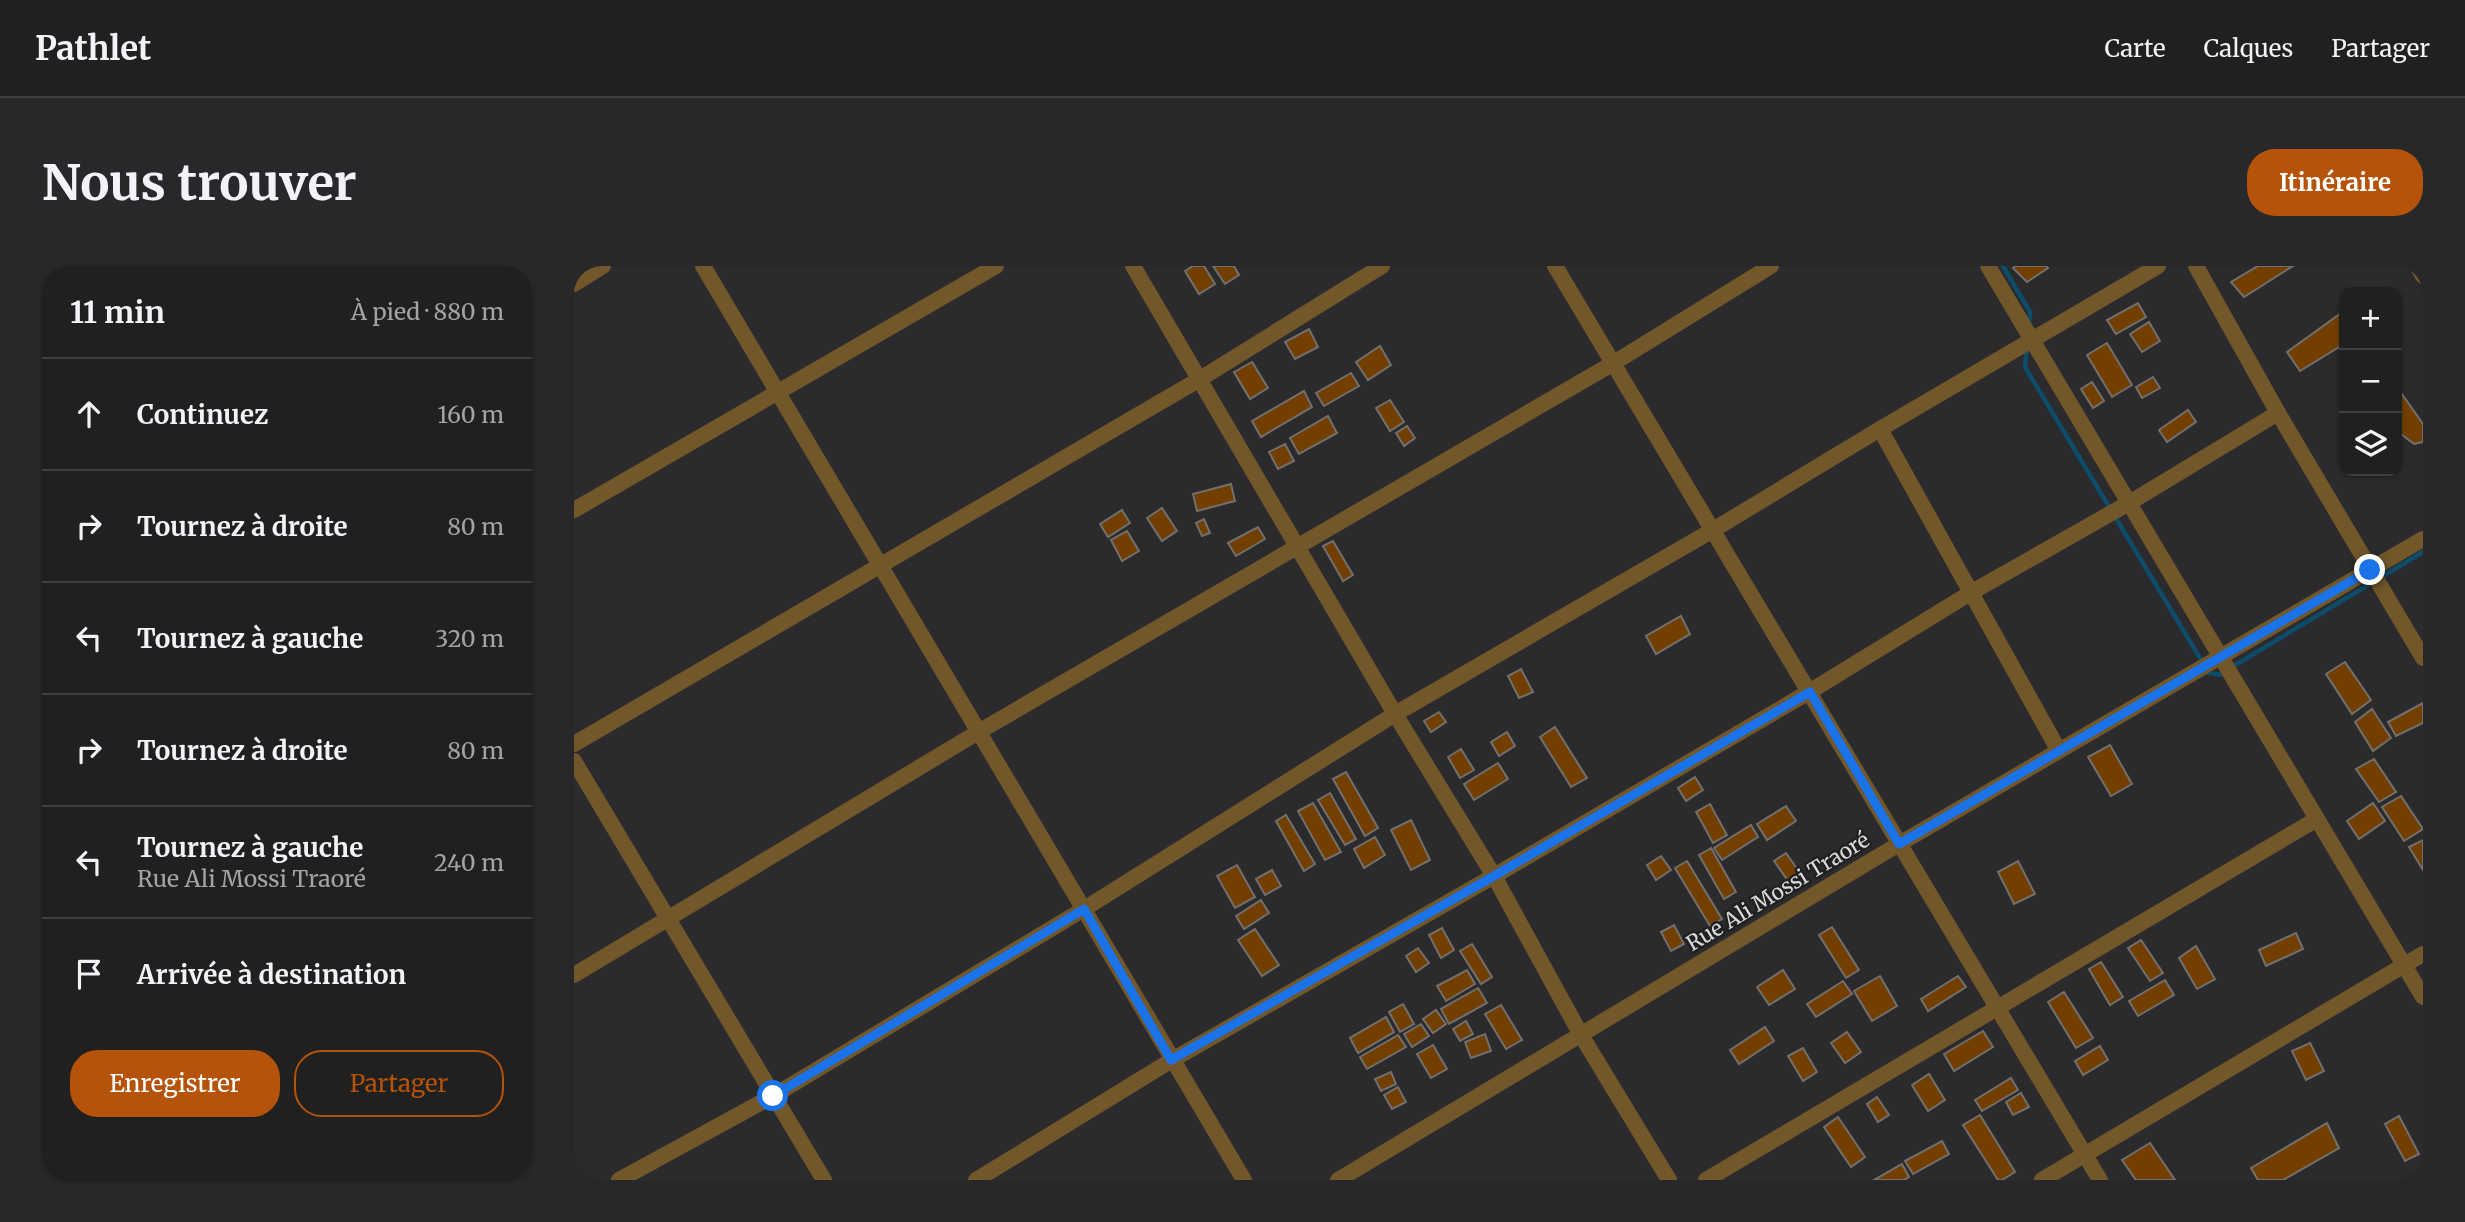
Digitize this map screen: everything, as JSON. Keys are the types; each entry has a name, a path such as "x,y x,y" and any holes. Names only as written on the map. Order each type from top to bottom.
{"street":[{"path":"574,284 603,266"},
{"path":"703,266 981,731 1171,1060 1244,1180"},
{"path":"574,510 996,266"},
{"path":"1133,266 1395,714 1494,876 1581,1035 1669,1180"},
{"path":"574,744 1200,379 1382,266"},
{"path":"1555,266 2100,1180"},
{"path":"574,975 981,731 1612,363 1771,266"},
{"path":"1988,266 2423,997"},
{"path":"619,1180 773,1096 1084,909 1395,714 1713,530 2158,266"},
{"path":"2196,266 2278,413 2423,658"},
{"path":"2417,266 2423,276"},
{"path":"976,1180 1171,1060 1810,692 1972,592 2129,503 2278,413"},
{"path":"1880,429 2059,751"},
{"name":"Rue Ali Mossi Traoré","path":"1338,1180 1899,844 2423,539"},
{"path":"574,761 824,1180"},
{"path":"1706,1180 2317,819"},
{"path":"2042,1180 2423,954"}],"building":[{"path":"1193,266 1204,266 1215,284 1199,294 1185,271"},
{"path":"1213,266 1234,266 1239,275 1225,284"},
{"path":"2258,266 2293,266 2244,297 2231,282"},
{"path":"2013,268 2048,268 2027,282"},
{"path":"2138,303 2146,317 2116,334 2107,320"},
{"path":"2339,315 2339,347 2300,371 2287,352"},
{"path":"2149,322 2160,341 2142,352 2130,334"},
{"path":"1309,329 1318,347 1295,359 1285,342"},
{"path":"2107,343 2132,385 2112,397 2087,355"},
{"path":"1380,346 1391,365 1368,380 1356,362"},
{"path":"1252,362 1268,388 1250,399 1234,372"},
{"path":"1351,373 1359,386 1324,406 1316,393"},
{"path":"2153,377 2160,388 2142,398 2136,387"},
{"path":"2092,382 2104,401 2093,408 2081,389"},
{"path":"1304,391 1312,407 1261,437 1252,421"},
{"path":"2402,394 2423,424 2423,442 2414,444 2402,435"},
{"path":"1390,400 1404,422 1390,431 1376,408"},
{"path":"2188,410 2196,422 2167,442 2159,430"},
{"path":"1328,416 1337,433 1299,454 1290,438"},
{"path":"1407,426 1415,438 1404,446 1396,433"},
{"path":"1285,444 1294,461 1278,469 1269,452"},
{"path":"1231,484 1235,501 1197,511 1193,494"},
{"path":"1162,508 1177,531 1162,541 1147,518"},
{"path":"1122,510 1130,523 1108,537 1100,524"},
{"path":"1204,519 1210,533 1202,536 1196,523"},
{"path":"1258,527 1265,539 1236,556 1228,543"},
{"path":"1127,531 1139,551 1122,561 1111,540"},
{"path":"1333,541 1353,575 1343,581 1323,546"},
{"path":"1681,616 1690,634 1656,654 1646,636"},
{"path":"2345,662 2371,700 2352,714 2326,674"},
{"path":"1521,669 1533,692 1519,698 1508,676"},
{"path":"2423,703 2423,723 2396,736 2388,722"},
{"path":"2372,709 2391,738 2373,751 2355,722"},
{"path":"1439,712 1446,722 1431,732 1424,721"},
{"path":"1555,727 1587,778 1571,787 1540,737"},
{"path":"1507,732 1515,746 1499,756 1491,742"},
{"path":"2110,745 2132,784 2111,796 2088,757"},
{"path":"1461,749 1474,770 1460,778 1448,757"},
{"path":"2374,759 2396,792 2379,802 2356,769"},
{"path":"1498,763 1508,779 1474,800 1464,784"},
{"path":"1346,772 1378,828 1365,836 1333,779"},
{"path":"1695,777 1703,790 1686,801 1678,788"},
{"path":"1330,793 1356,839 1345,845 1318,800"},
{"path":"2401,796 2423,829 2404,841 2382,807"},
{"path":"1313,803 1341,852 1325,860 1298,811"},
{"path":"2373,803 2385,821 2359,839 2347,821"},
{"path":"1710,804 1727,835 1713,843 1696,812"},
{"path":"1786,806 1796,821 1767,840 1757,824"},
{"path":"1286,815 1315,864 1304,871 1276,821"},
{"path":"1411,820 1430,860 1411,870 1391,830"},
{"path":"1751,825 1758,837 1722,860 1714,848"},
{"path":"1375,837 1385,855 1364,868 1354,849"},
{"path":"2423,840 2423,870 2409,847"},
{"path":"1711,848 1736,892 1724,899 1699,855"},
{"path":"1786,853 1800,873 1788,881 1774,861"},
{"path":"1661,856 1671,870 1656,880 1647,865"},
{"path":"1687,861 1722,919 1710,926 1675,868"},
{"path":"2018,861 2035,894 2014,904 1998,872"},
{"path":"1237,865 1255,897 1235,908 1217,876"},
{"path":"1272,870 1281,886 1265,895 1256,879"},
{"path":"1261,900 1269,913 1244,929 1236,916"},
{"path":"1674,925 1684,944 1671,951 1661,932"},
{"path":"1832,927 1859,970 1846,978 1819,935"},
{"path":"1442,928 1454,950 1441,958 1429,935"},
{"path":"1255,929 1279,965 1262,976 1238,940"},
{"path":"2296,933 2303,949 2266,966 2259,950"},
{"path":"2141,940 2163,973 2150,981 2128,948"},
{"path":"1472,944 1492,977 1481,984 1460,951"},
{"path":"2196,946 2215,979 2197,989 2179,958"},
{"path":"1418,948 1429,963 1416,972 1406,956"},
{"path":"2101,962 2123,997 2110,1005 2089,969"},
{"path":"1467,970 1475,984 1446,1001 1437,986"},
{"path":"1783,970 1795,989 1769,1005 1757,987"},
{"path":"1880,976 1897,1006 1872,1021 1854,991"},
{"path":"1958,976 1966,987 1928,1011 1921,999"},
{"path":"2165,980 2174,995 2138,1016 2129,1001"},
{"path":"1843,981 1852,994 1816,1017 1807,1004"},
{"path":"1478,988 1487,1003 1449,1024 1441,1009"},
{"path":"2064,992 2093,1038 2076,1048 2048,1002"},
{"path":"1403,1004 1414,1024 1400,1032 1389,1012"},
{"path":"1501,1005 1522,1040 1506,1049 1485,1014"},
{"path":"1436,1010 1446,1024 1433,1033 1423,1019"},
{"path":"1386,1017 1394,1032 1358,1053 1350,1038"},
{"path":"1466,1021 1473,1034 1460,1041 1453,1029"},
{"path":"1421,1024 1429,1036 1412,1047 1404,1034"},
{"path":"1765,1027 1774,1041 1739,1064 1730,1050"},
{"path":"1983,1031 1993,1047 1954,1071 1944,1054"},
{"path":"1847,1032 1861,1052 1845,1063 1831,1043"},
{"path":"1485,1034 1491,1051 1471,1058 1465,1042"},
{"path":"1398,1035 1406,1047 1367,1069 1360,1057"},
{"path":"2310,1043 2324,1071 2306,1080 2292,1051"},
{"path":"1433,1045 1447,1069 1431,1078 1417,1054"},
{"path":"2100,1046 2108,1060 2083,1075 2075,1061"},
{"path":"1803,1048 1817,1072 1803,1081 1788,1056"},
{"path":"1391,1072 1396,1084 1381,1091 1375,1079"},
{"path":"1929,1074 1945,1100 1928,1111 1912,1085"},
{"path":"2011,1078 2018,1090 1982,1111 1975,1100"},
{"path":"1398,1087 1406,1102 1392,1109 1384,1095"},
{"path":"2021,1093 2029,1107 2013,1115 2006,1102"},
{"path":"1877,1097 1889,1115 1878,1122 1867,1104"},
{"path":"1980,1115 2015,1172 2002,1180 1998,1180 1963,1125"},
{"path":"2399,1116 2419,1154 2405,1161 2385,1124"},
{"path":"1838,1117 1865,1157 1851,1167 1824,1127"},
{"path":"2327,1123 2339,1148 2283,1180 2258,1180 2251,1168"},
{"path":"1942,1141 1949,1154 1913,1174 1905,1161"},
{"path":"2150,1143 2175,1180 2136,1180 2122,1160"},
{"path":"1902,1164 1909,1177 1904,1180 1874,1180"}],"waterway":[{"path":"2003,266 2030,312 2029,324"},
{"path":"2027,347 2025,367 2209,673 2220,675 2224,672"},
{"path":"2232,667 2423,552"}],"route":[{"path":"773,1096 1084,909 1171,1060 1810,692 1899,844 2370,570"}]}
